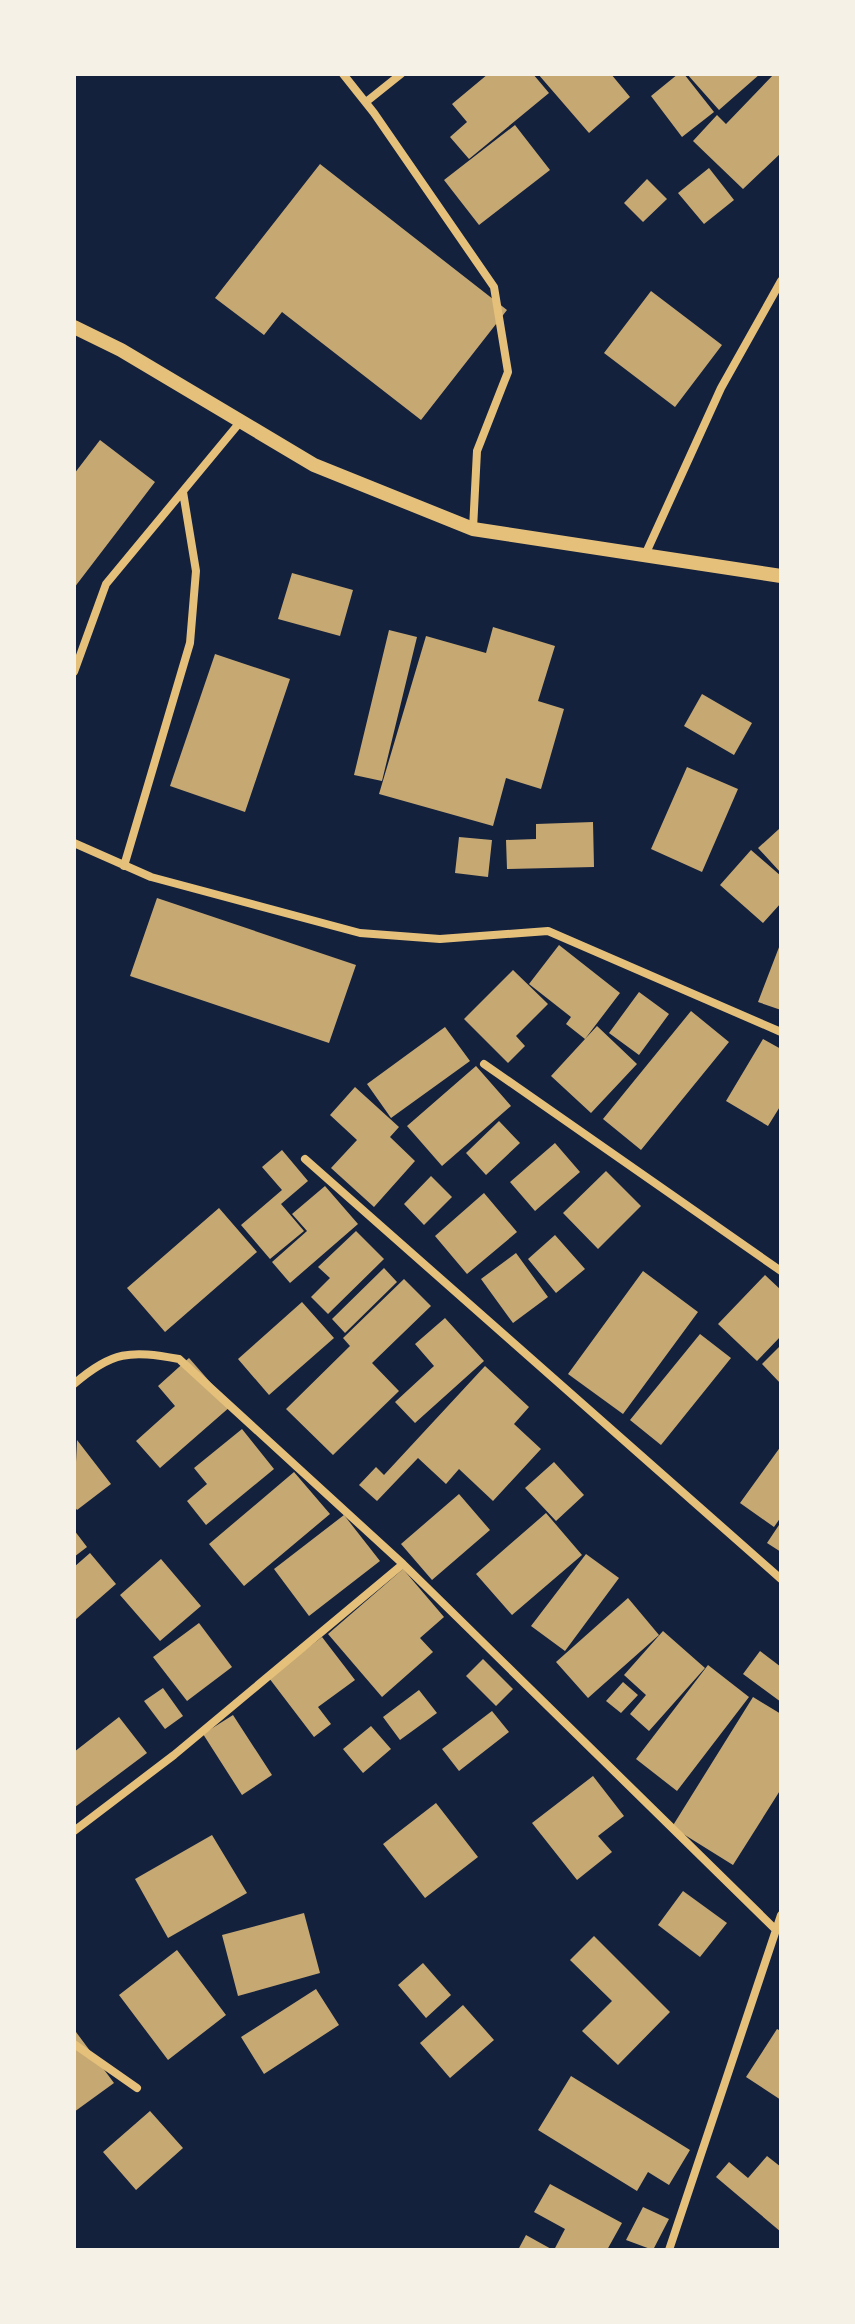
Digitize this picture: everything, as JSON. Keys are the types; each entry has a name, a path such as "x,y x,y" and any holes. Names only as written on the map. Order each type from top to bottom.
{"street":[{"path":"343,74 366,102 494,287 508,372 477,451 473,529"},
{"path":"366,102 401,74"},
{"path":"645,555 721,388 781,281"},
{"path":"74,327 121,350 314,465 473,529 781,576"},
{"path":"74,672 106,584 241,421"},
{"path":"124,866 190,643 196,571 183,492"},
{"path":"74,843 151,877 360,933 440,939 548,931 781,1032"},
{"path":"484,1064 781,1271"},
{"path":"305,1159 781,1579"},
{"path":"74,1384 100,1361 136,1352 179,1359 403,1564 776,1930"},
{"path":"74,1831 174,1755 403,1564"},
{"path":"669,2250 781,1915"},
{"path":"74,2044 137,2088"}],"building":[{"path":"488,74 533,74 549,93 469,159 450,137 467,122 452,104"},
{"path":"538,74 611,74 630,97 589,133"},
{"path":"678,74 684,74 714,112 682,137 651,96"},
{"path":"687,74 760,74 719,110"},
{"path":"774,74 781,74 781,153 743,189 693,141 717,115 726,124"},
{"path":"515,125 550,170 479,225 444,180"},
{"path":"320,164 507,310 421,420 282,312 264,335 215,298"},
{"path":"709,168 734,200 704,224 678,193"},
{"path":"647,179 667,199 643,222 624,203"},
{"path":"651,291 722,345 675,407 604,353"},
{"path":"100,440 155,482 74,588 74,474"},
{"path":"292,573 353,590 340,636 278,619"},
{"path":"493,627 555,646 538,701 564,709 541,789 506,778 493,826 379,794 426,636 486,653"},
{"path":"389,630 417,637 382,781 354,775"},
{"path":"215,654 290,679 245,812 170,786"},
{"path":"702,694 752,723 734,755 684,726"},
{"path":"687,767 738,789 702,872 651,849"},
{"path":"593,822 594,867 507,869 506,840 536,839 536,824"},
{"path":"779,829 781,831 781,873 758,848"},
{"path":"459,837 492,840 488,877 455,873"},
{"path":"751,850 781,876 781,903 763,923 720,885"},
{"path":"157,898 356,965 329,1043 130,976"},
{"path":"781,942 781,1010 758,1002"},
{"path":"559,945 620,993 585,1039 566,1024 571,1017 529,984"},
{"path":"513,970 548,1004 516,1036 525,1046 508,1063 464,1019"},
{"path":"639,992 669,1014 639,1055 609,1033"},
{"path":"691,1011 729,1042 641,1150 603,1119"},
{"path":"597,1026 637,1064 591,1113 551,1076"},
{"path":"445,1027 470,1061 391,1118 367,1084"},
{"path":"763,1039 781,1049 781,1105 768,1126 726,1101"},
{"path":"476,1066 511,1106 442,1166 407,1126"},
{"path":"355,1087 399,1127 390,1137 415,1161 374,1207 331,1168 357,1140 330,1115"},
{"path":"499,1121 520,1143 486,1175 466,1153"},
{"path":"555,1143 580,1172 535,1211 510,1182"},
{"path":"282,1150 308,1181 281,1204 304,1231 270,1259 241,1225 282,1190 262,1167"},
{"path":"606,1171 641,1206 598,1249 563,1213"},
{"path":"431,1176 452,1197 424,1225 404,1204"},
{"path":"325,1186 358,1224 290,1283 272,1262 307,1231 292,1214"},
{"path":"484,1193 517,1232 467,1274 435,1236"},
{"path":"219,1208 257,1252 165,1332 127,1288"},
{"path":"356,1231 384,1259 328,1314 311,1297 330,1278 318,1267"},
{"path":"555,1235 585,1269 556,1293 528,1259"},
{"path":"516,1253 548,1297 513,1323 481,1279"},
{"path":"384,1268 397,1282 345,1333 332,1319"},
{"path":"643,1271 698,1312 623,1414 568,1374"},
{"path":"765,1275 781,1290 781,1336 757,1361 718,1324"},
{"path":"404,1279 431,1306 372,1363 399,1391 333,1455 286,1409 350,1346 343,1338"},
{"path":"302,1302 334,1338 269,1395 238,1359"},
{"path":"445,1318 484,1361 415,1423 395,1402 434,1366 415,1344"},
{"path":"700,1334 731,1358 661,1445 630,1420"},
{"path":"781,1345 781,1384 762,1364"},
{"path":"189,1358 231,1406 160,1468 136,1441 175,1406 158,1386"},
{"path":"485,1366 529,1407 514,1424 541,1449 493,1501 459,1469 446,1484 418,1458 377,1501 359,1485 376,1467 384,1475"},
{"path":"242,1429 274,1469 206,1525 187,1501 207,1484 194,1468"},
{"path":"77,1440 111,1484 77,1510 74,1506"},
{"path":"781,1446 781,1517 774,1527 740,1503"},
{"path":"554,1462 584,1495 556,1521 525,1488"},
{"path":"294,1472 330,1514 244,1586 209,1544"},
{"path":"459,1494 490,1530 432,1580 401,1544"},
{"path":"546,1513 582,1555 512,1615 476,1574"},
{"path":"344,1515 380,1561 309,1616 274,1569"},
{"path":"781,1522 781,1552 767,1543"},
{"path":"74,1530 87,1547 74,1557"},
{"path":"90,1553 116,1584 76,1619 74,1567"},
{"path":"586,1554 619,1578 565,1651 531,1626"},
{"path":"161,1559 201,1606 160,1641 120,1595"},
{"path":"403,1569 444,1617 420,1638 433,1652 382,1697 328,1634"},
{"path":"628,1598 659,1635 588,1698 556,1662"},
{"path":"199,1623 232,1667 187,1701 153,1657"},
{"path":"663,1631 705,1668 649,1731 630,1714 646,1695 624,1675"},
{"path":"322,1637 355,1680 318,1707 331,1724 314,1737 269,1678"},
{"path":"760,1651 781,1667 781,1702 743,1674"},
{"path":"483,1659 513,1689 496,1706 466,1676"},
{"path":"708,1665 749,1697 677,1791 636,1759"},
{"path":"623,1682 638,1695 621,1713 606,1701"},
{"path":"163,1688 183,1716 165,1729 144,1701"},
{"path":"419,1690 437,1713 400,1740 383,1717"},
{"path":"753,1697 781,1714 781,1789 733,1865 672,1827"},
{"path":"492,1711 509,1732 459,1771 442,1749"},
{"path":"233,1715 272,1775 242,1795 203,1734"},
{"path":"119,1717 147,1753 75,1807 74,1752"},
{"path":"371,1726 391,1749 363,1773 343,1749"},
{"path":"593,1776 624,1816 598,1836 612,1852 577,1880 532,1823"},
{"path":"436,1803 478,1857 425,1898 383,1844"},
{"path":"212,1835 247,1893 168,1938 135,1879"},
{"path":"683,1891 727,1923 700,1957 658,1925"},
{"path":"304,1913 320,1973 238,1996 222,1935"},
{"path":"594,1936 670,2012 618,2065 582,2031 612,2001 570,1960"},
{"path":"177,1950 226,2015 168,2060 119,1995"},
{"path":"423,1963 451,1995 426,2018 398,1985"},
{"path":"316,1989 339,2025 264,2074 241,2037"},
{"path":"463,2005 494,2040 450,2078 420,2043"},
{"path":"777,2029 781,2031 781,2100 746,2077"},
{"path":"76,2032 114,2083 74,2112 74,2034"},
{"path":"571,2076 690,2150 669,2185 648,2172 637,2191 538,2130"},
{"path":"150,2111 183,2148 136,2190 103,2152"},
{"path":"767,2156 781,2167 781,2232 716,2177 729,2162 748,2178"},
{"path":"550,2184 622,2223 607,2250 554,2250 565,2229 534,2212"},
{"path":"643,2207 669,2219 653,2250 626,2240"},
{"path":"526,2235 553,2250 518,2250"}]}
